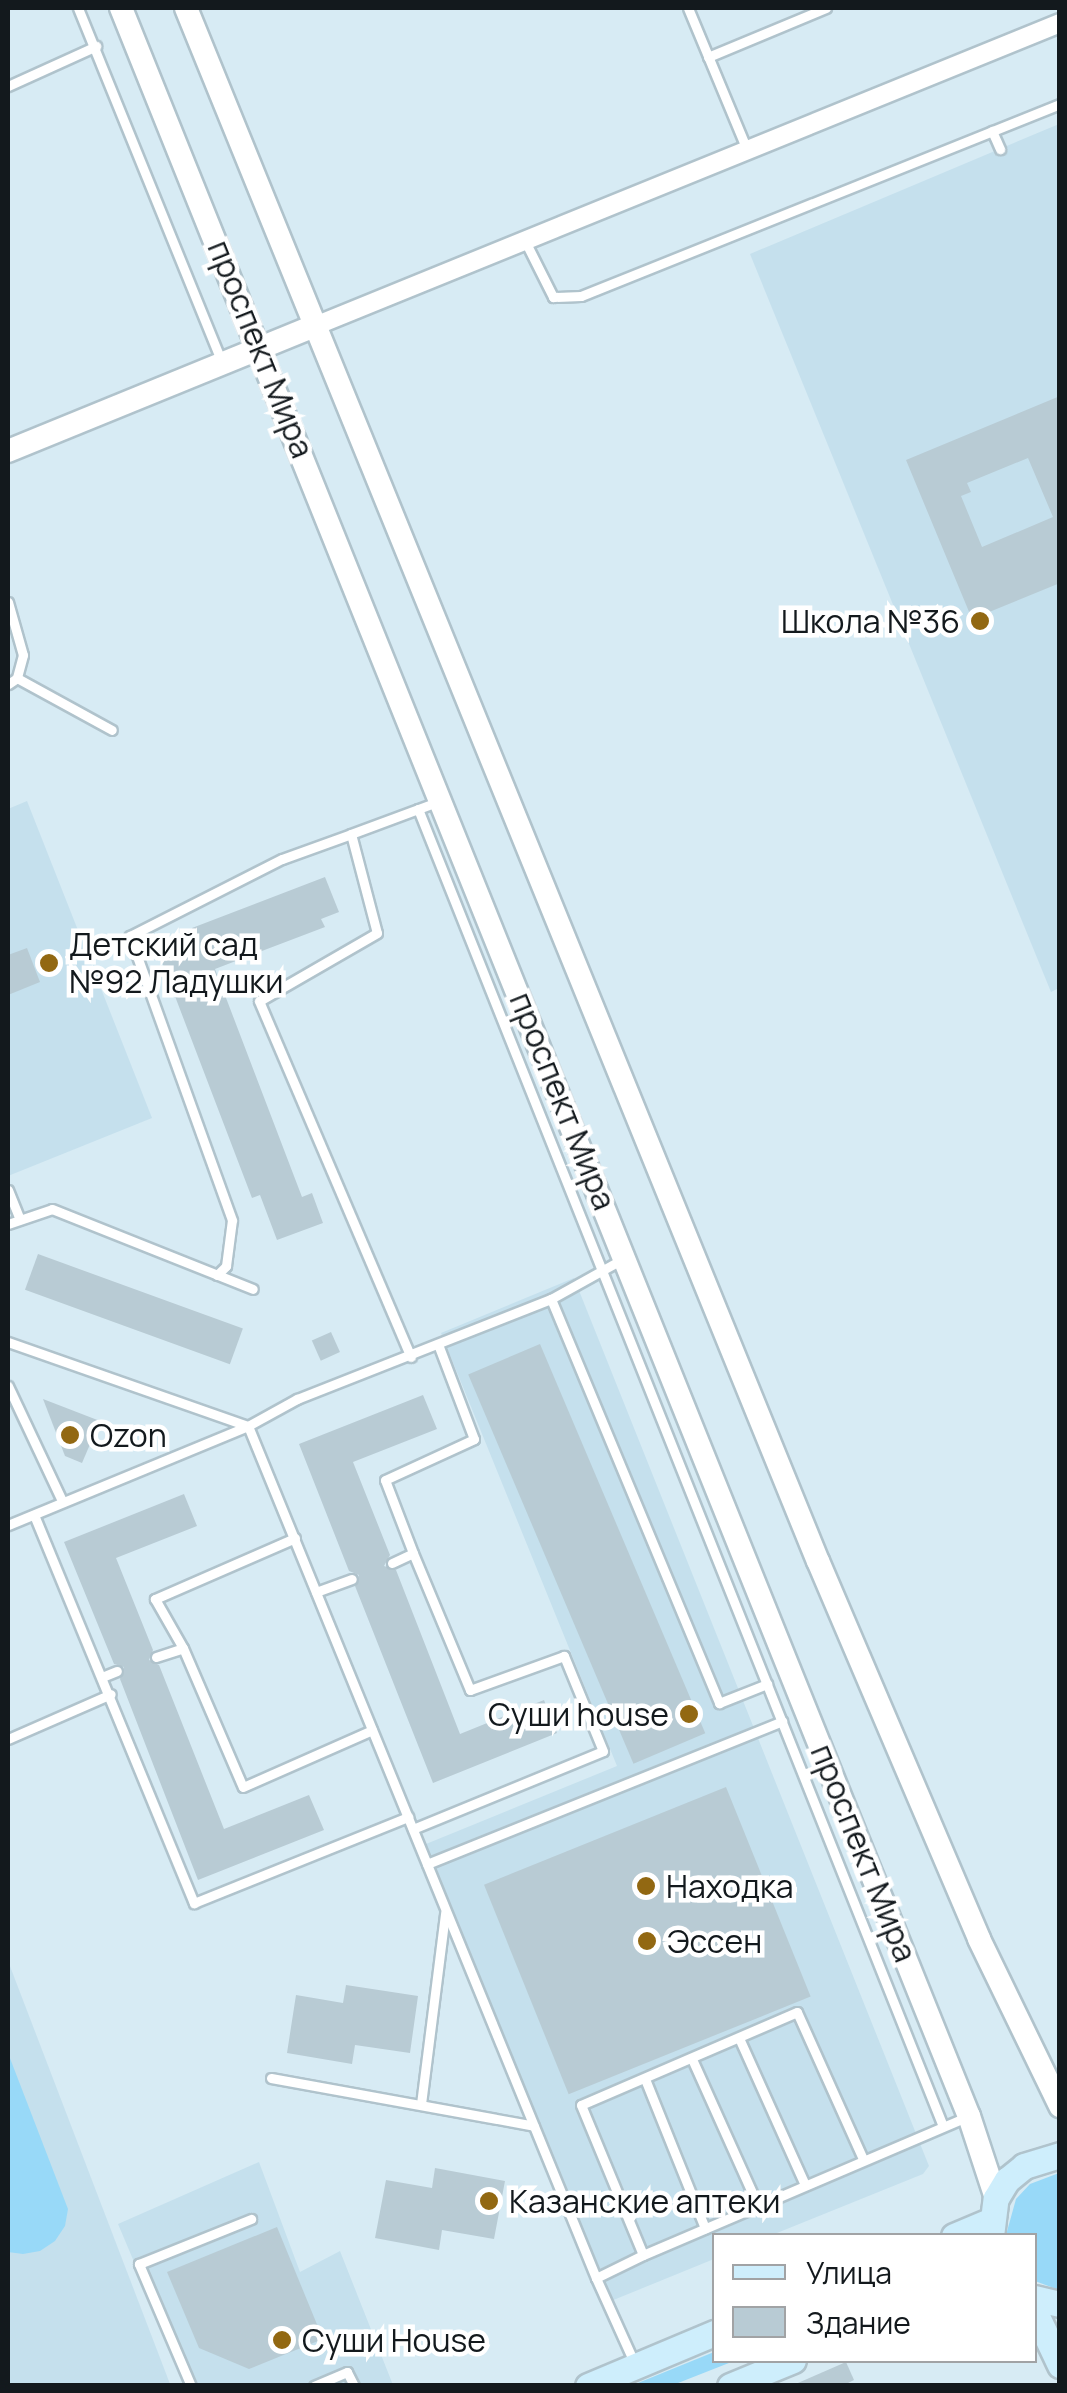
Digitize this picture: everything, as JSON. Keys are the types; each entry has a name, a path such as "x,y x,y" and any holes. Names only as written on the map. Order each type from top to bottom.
{"main road":[{"path":"960,2233 992,2218 1024,2166 1060,2155"},
{"path":"1037,2316 1060,2365"},
{"path":"588,2386 712,2334"},
{"path":"730,2386 786,2363"}],"street":[{"name":"проспект Мира","path":"121,8 262,348 969,2116 992,2218"},
{"name":"проспект Мира","path":"186,8 826,1579 979,1939 1060,2106"},
{"path":"8,451 1060,22"}],"lane":[{"path":"78,8 222,364"},
{"path":"688,8 747,150"},
{"path":"708,57 805,11 826,8"},
{"path":"8,86 96,46"},
{"path":"524,241 553,297 581,296 1060,104"},
{"path":"992,131 1000,149"},
{"path":"8,602 23,655 12,681 112,730"},
{"path":"217,1275 226,1266 232,1220 130,936 282,859 442,800"},
{"path":"418,810 943,2126"},
{"path":"351,834 377,932 259,1001 411,1357"},
{"path":"8,1190 18,1217"},
{"path":"8,1224 18,1217 52,1210 253,1289"},
{"path":"8,1525 248,1426 297,1399 439,1347 551,1300 626,1258"},
{"path":"551,1300 720,1702 766,1684"},
{"path":"8,1342 248,1426 596,2278 636,2366"},
{"path":"413,1830 603,1751 564,1656 470,1690 413,1553 384,1480 474,1440 439,1347"},
{"path":"8,1386 62,1501"},
{"path":"34,1514 194,1902 408,1817"},
{"path":"296,1538 155,1599 183,1648 243,1788 372,1730"},
{"path":"392,1562 413,1553"},
{"path":"316,1592 352,1578"},
{"path":"156,1657 183,1648"},
{"path":"102,1677 117,1671"},
{"path":"8,1739 111,1694"},
{"path":"427,1864 782,1721"},
{"path":"421,2104 446,1910"},
{"path":"643,2255 581,2106 797,2012 863,2159"},
{"path":"739,2038 804,2185"},
{"path":"692,2059 758,2206"},
{"path":"272,2078 534,2126"},
{"path":"645,2079 705,2228"},
{"path":"596,2278 969,2116"},
{"path":"192,2386 139,2264 252,2219"},
{"path":"314,2386 348,2372 354,2386"}],"shaded area":[{"name":"Школа №36","path":"1059,124 1059,988 1051,992 750,254"},
{"name":"Детский сад №92 Ладушки","path":"27,801 152,1118 8,1176 8,809"},
{"path":"574,1278 929,2166 923,2174 777,2233 712,2233 712,2260 611,2301 426,1844 617,1766 441,1333"},
{"path":"8,1961 170,2384 8,2385"},
{"path":"8,2053 68,2209 65,2226 55,2241 40,2251 23,2254 8,2252"},
{"path":"259,2162 300,2272 340,2251 393,2385 178,2385 185,2382 118,2224"},
{"path":"1059,2173 1060,2290 1037,2282 1037,2233 1007,2233 1016,2199 1030,2184"},
{"path":"712,2353 712,2363 729,2363 673,2385 633,2385"}],"building":[{"path":"1060,396 1060,583 972,619 906,460","holes":["1028,458 1053,517 982,547 961,496 971,492 967,483"]},
{"path":"325,877 339,912 321,919 325,927 215,969 302,1197 312,1193 323,1223 277,1240 260,1195 252,1198 160,957 198,942 192,928"},
{"path":"27,948 40,982 8,995 8,955"},
{"path":"38,1254 243,1329 230,1364 25,1290"},
{"path":"331,1332 340,1352 321,1361 312,1341"},
{"path":"540,1344 705,1733 633,1764 468,1374"},
{"path":"423,1395 437,1429 353,1462 390,1555 384,1566 396,1570 460,1734 544,1700 557,1733 433,1783 355,1586 359,1575 349,1571 299,1444"},
{"path":"43,1399 100,1421 82,1463 65,1456"},
{"path":"184,1494 197,1526 116,1558 153,1650 149,1660 159,1665 224,1829 309,1795 324,1830 198,1880 120,1679 124,1667 114,1664 64,1542"},
{"name":"Эссен","path":"726,1787 811,1997 569,2094 484,1885"},
{"path":"346,1985 418,1996 410,2053 355,2045 352,2064 287,2053 296,1995 343,2003"},
{"path":"435,2168 505,2181 494,2239 442,2230 439,2250 375,2238 386,2180 432,2188"},
{"path":"277,2227 323,2339 249,2369 199,2348 167,2272"},
{"path":"844,2363 854,2380 842,2386 791,2386"}],"place":[{"name":"Школа №36","path":"980,621"},
{"name":"Детский сад №92 Ладушки","path":"49,963"},
{"name":"Ozon","path":"70,1435"},
{"name":"Суши house","path":"689,1714"},
{"name":"Находка","path":"646,1886"},
{"name":"Эссен","path":"647,1941"},
{"name":"Казанские аптеки","path":"489,2201"},
{"name":"Суши House","path":"282,2340"}]}
